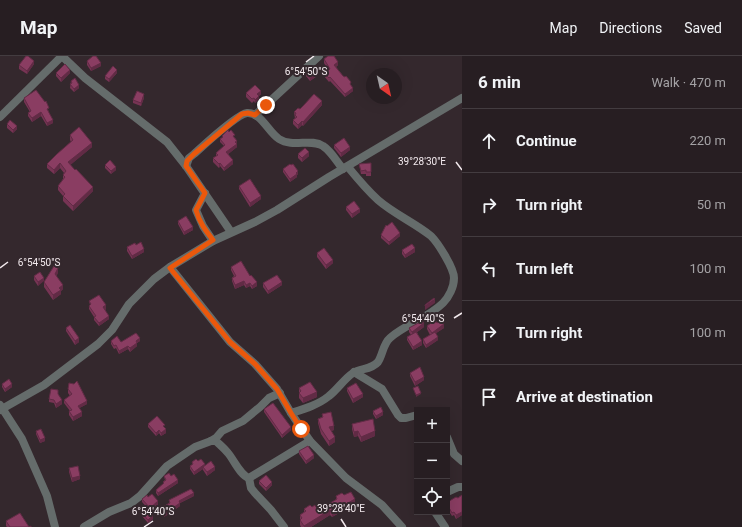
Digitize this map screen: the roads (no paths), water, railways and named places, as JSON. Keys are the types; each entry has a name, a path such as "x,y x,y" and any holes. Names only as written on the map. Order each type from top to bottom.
{"street":[{"path":"0,117 62,56 85,78 167,142 186,166 231,232"},
{"path":"255,115 319,56"},
{"path":"55,527 47,496 22,439 1,408 44,385 98,344 112,330 129,304 154,279 170,268 213,240 255,222 277,210 462,98"},
{"path":"186,166 189,158 242,114 248,113 255,115 277,138 285,142 292,144 312,143 324,146 377,199 390,210 431,237 443,252 454,277 450,293 444,302 435,310 390,338 384,346 380,358 374,365 368,369 354,372 329,396 317,404 291,413"},
{"path":"205,193 196,210 203,226 213,240"},
{"path":"170,268 230,342 265,375 280,393 291,413 310,441 346,478 382,505 402,527"},
{"path":"354,372 382,389 401,418 414,416"},
{"path":"84,527 109,512 131,503 140,496 167,466 195,447 216,438 223,430 243,420 269,398 280,393"},
{"path":"210,441 216,441 221,445 227,451 244,476 249,478"},
{"path":"249,478 310,441"},
{"path":"449,443 454,454 462,461"},
{"path":"249,478 251,488 254,493 271,510 284,527"},
{"path":"450,491 462,487"},
{"path":"437,515 445,527"}]}
